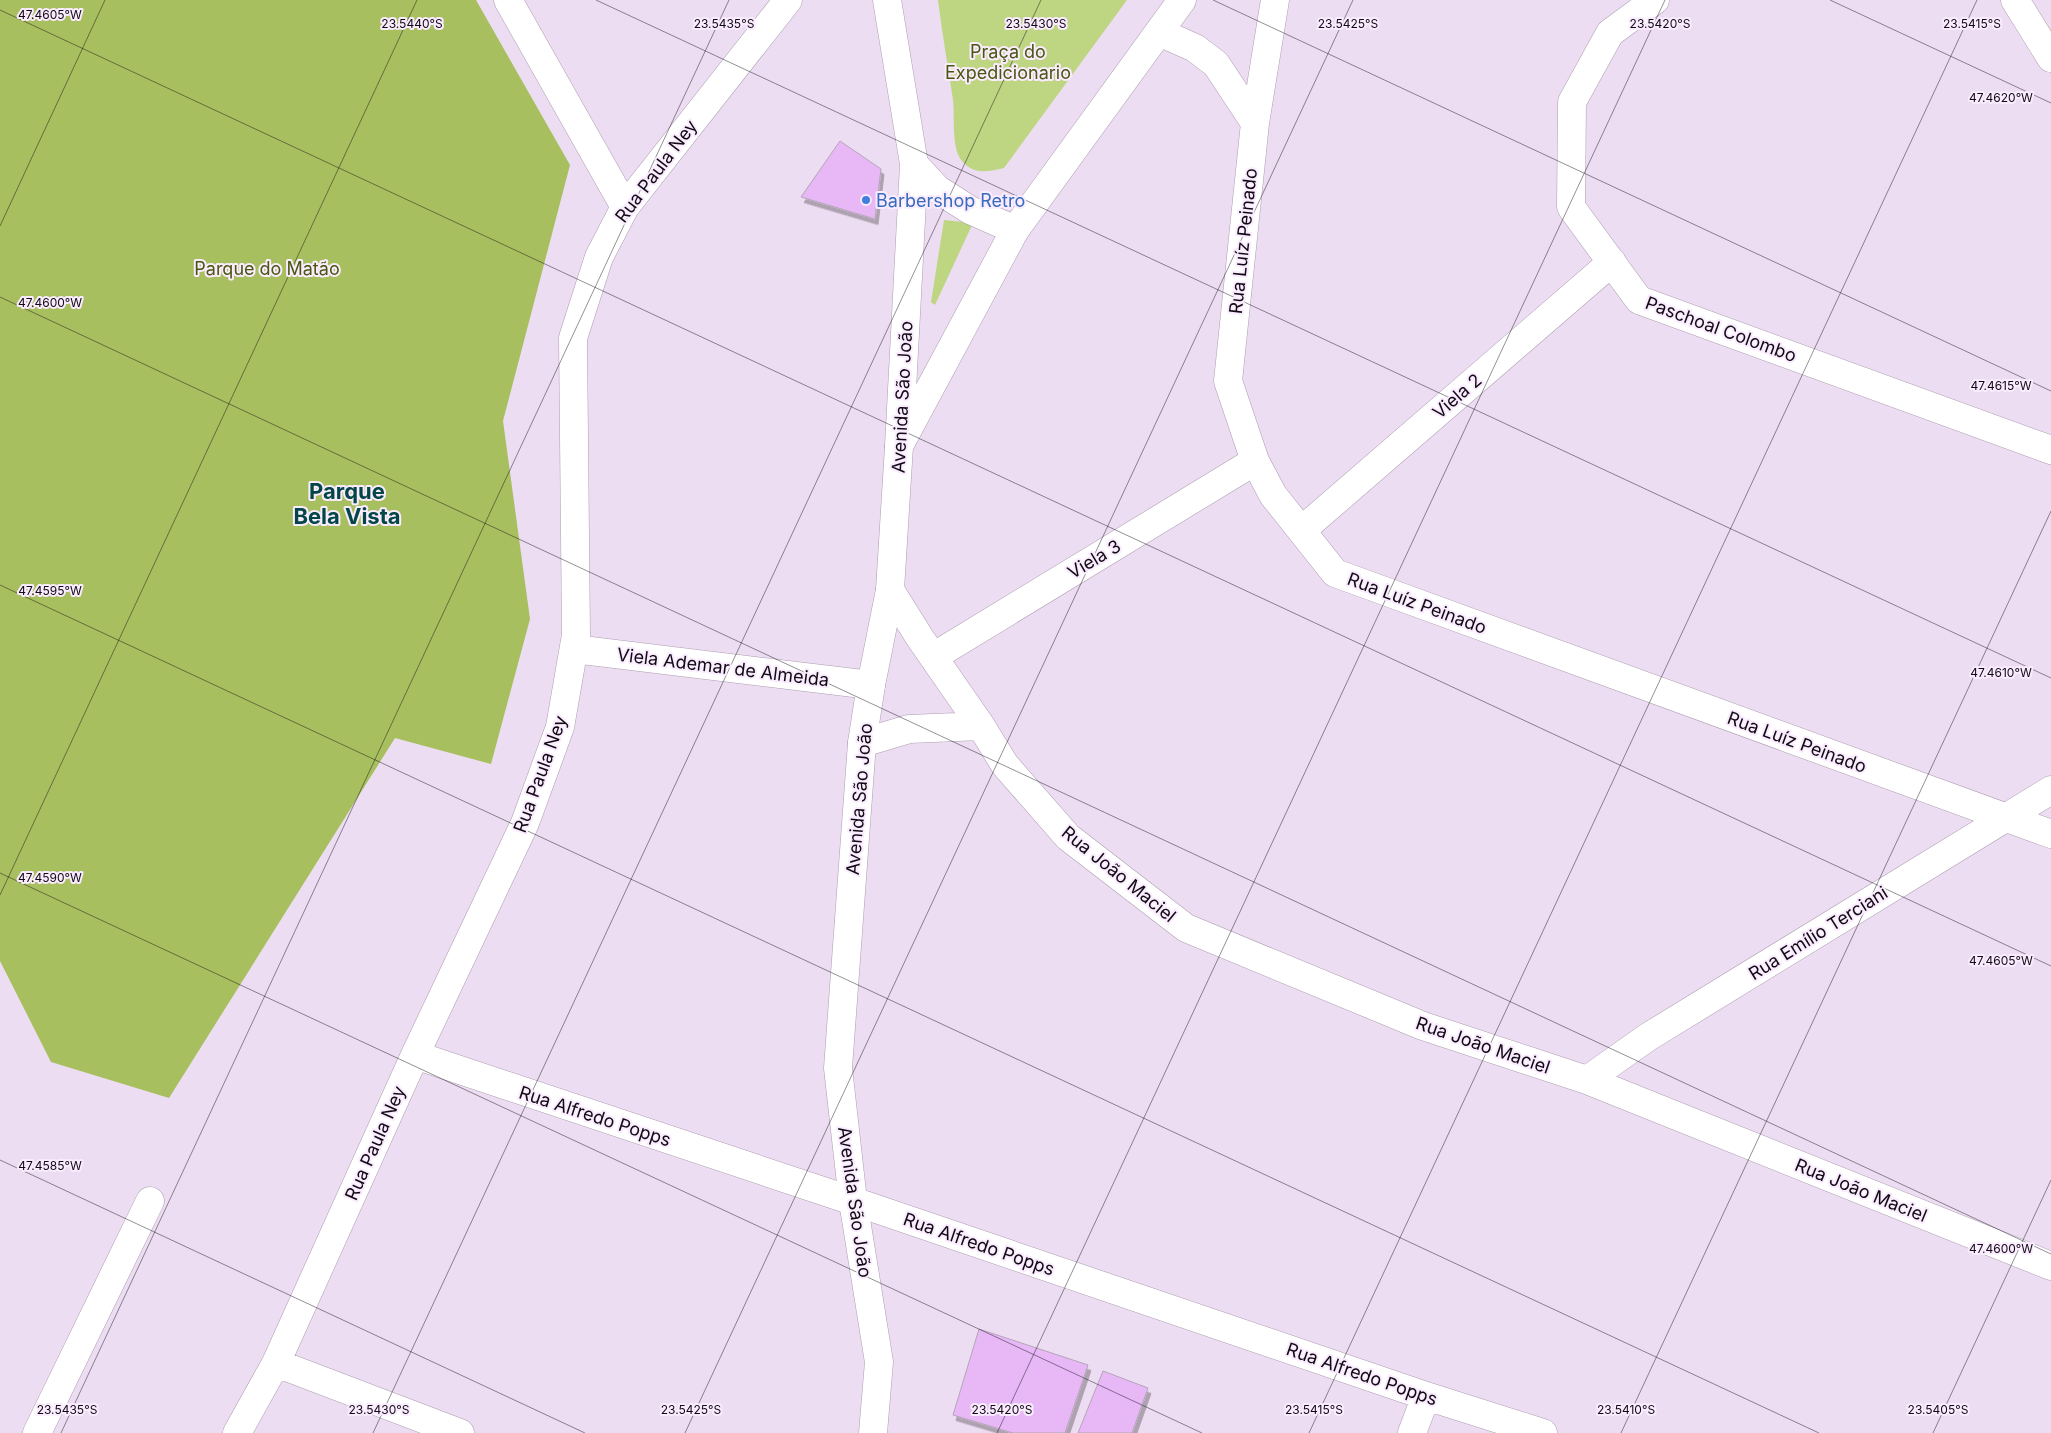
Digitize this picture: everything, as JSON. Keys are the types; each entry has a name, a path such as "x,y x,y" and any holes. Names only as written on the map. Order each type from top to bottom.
{"street":[{"path":"508,0 625,207"},
{"name":"Rua Paula Ney","path":"236,1433 276,1363 414,1056 525,823 560,726 576,635 573,338 599,257 625,207 788,0"},
{"name":"Avenida São João","path":"874,1433 879,1362 853,1201 838,1068 862,743 871,685 890,590 914,164 887,0"},
{"path":"899,446 1015,230 1182,0"},
{"name":"Rua Luíz Peinado","path":"1275,0 1255,123 1228,381 1255,461 1273,495 1335,573 2051,834"},
{"name":"Paschoal Colombo","path":"1655,0 1610,33 1572,102 1572,207 1639,300 2051,450"},
{"path":"2014,0 2051,58"},
{"path":"1160,32 1195,48 1216,64 1255,123"},
{"path":"914,164 937,189 970,210 1015,230"},
{"name":"Viela 2","path":"1302,530 1612,262"},
{"name":"Viela 3","path":"934,657 1255,461"},
{"name":"Rua João Maciel","path":"890,590 1005,765 1068,837 1186,928 1423,1026 1587,1080 2051,1266"},
{"name":"Viela Ademar de Almeida","path":"574,649 871,685"},
{"path":"862,743 909,729 981,726"},
{"name":"Rua Emílio Terciani","path":"1587,1080 1648,1037 2051,790"},
{"name":"Rua Alfredo Popps","path":"414,1056 853,1201 1426,1396 1543,1433"},
{"path":"38,1433 150,1201"},
{"path":"276,1363 460,1433"},
{"path":"1412,1433 1426,1396"}],"green space":[{"name":"Parque do Matão","path":"0,0 476,0 570,165 503,421 530,619 491,764 395,738 169,1098 51,1062 0,961"},
{"name":"Praça do Expedicionario","path":"938,0 1127,0 1004,168 982,171 971,169 962,161 956,148 953,100"},
{"path":"944,220 973,223 935,305 931,302"}],"building":[{"path":"840,141 881,169 875,219 801,197"},
{"path":"979,1329 1088,1365 1065,1433 1013,1433 953,1415"},
{"path":"1103,1371 1148,1388 1132,1433 1078,1433"}],"place":[{"name":"Barbershop Retro","path":"866,200"}],"district":[{"name":"Parque Bela Vista","path":"347,504"}]}
